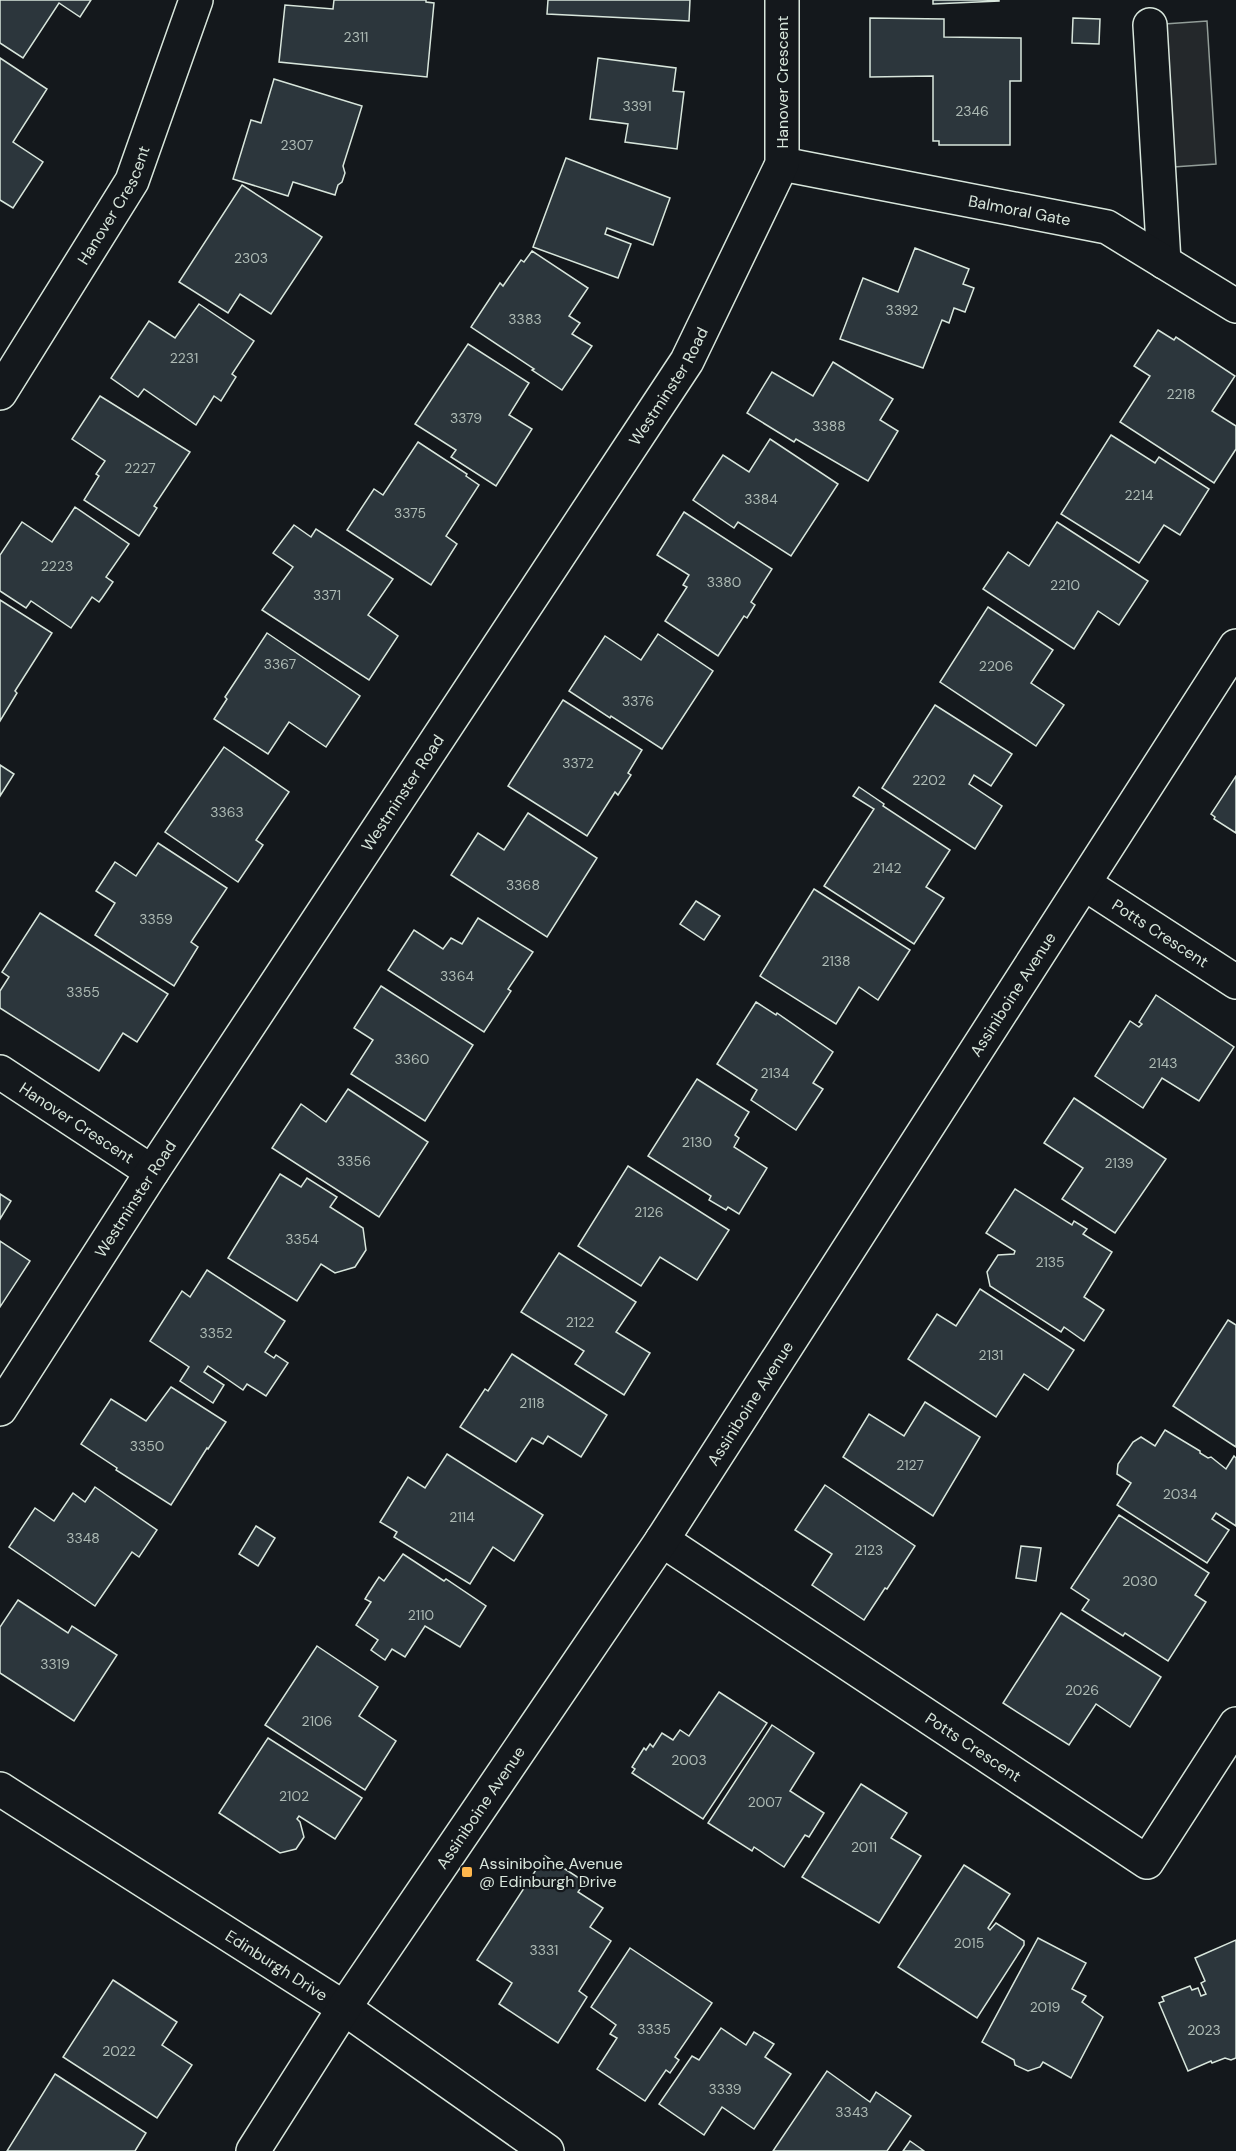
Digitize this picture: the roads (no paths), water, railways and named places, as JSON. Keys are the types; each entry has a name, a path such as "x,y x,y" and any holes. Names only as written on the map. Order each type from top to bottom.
{"street":[{"name":"Hanover Crescent","path":"0,393 132,181 196,0"},
{"name":"Hanover Crescent","path":"782,164 783,0"},
{"path":"1150,25 1164,262"},
{"name":"Balmoral Gate","path":"782,164 1107,227 1236,306"},
{"name":"Westminster Road","path":"0,1408 152,1172 687,361 782,164"},
{"name":"Assiniboine Avenue","path":"253,2151 344,2008 662,1540 1236,646"},
{"name":"Potts Crescent","path":"1085,884 1236,982"},
{"name":"Hanover Crescent","path":"0,1072 152,1172"},
{"name":"Potts Crescent","path":"662,1540 1148,1862 1236,1724"},
{"name":"Edinburgh Drive","path":"0,1789 344,2008 547,2151"}],"place":[{"name":"Assiniboine Avenue @ Edinburgh Drive","path":"467,1872"}]}
